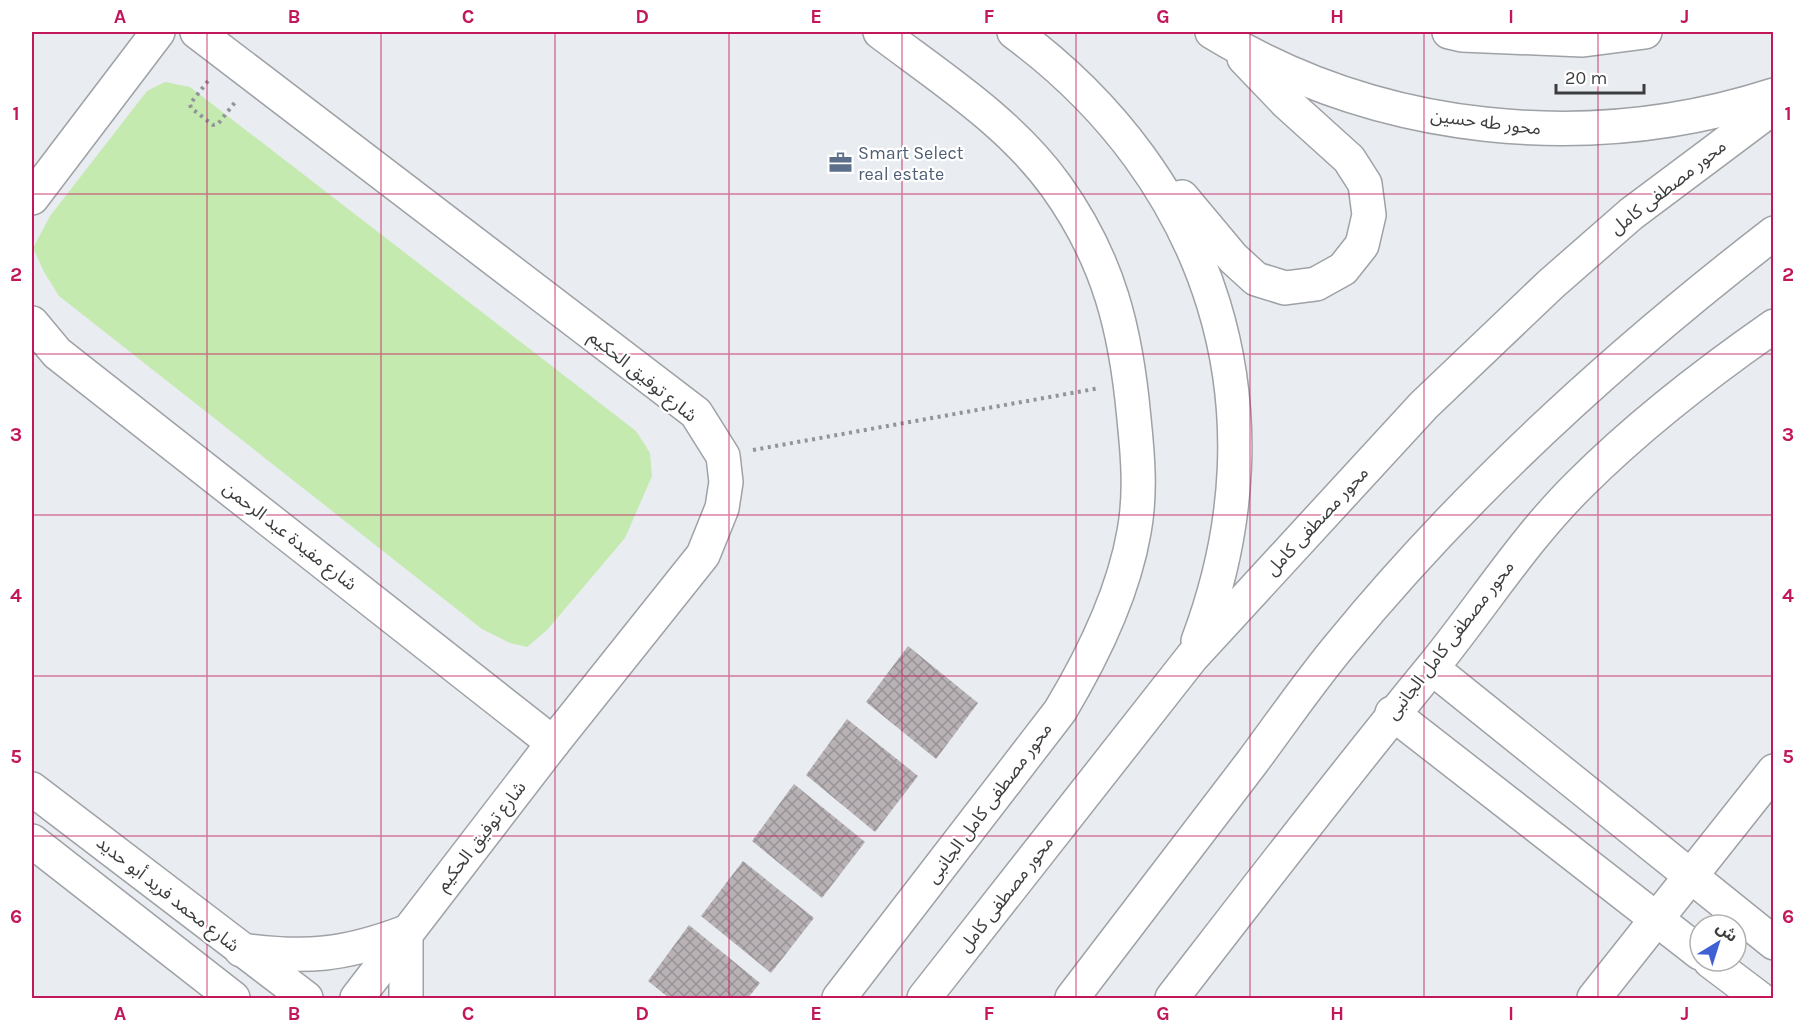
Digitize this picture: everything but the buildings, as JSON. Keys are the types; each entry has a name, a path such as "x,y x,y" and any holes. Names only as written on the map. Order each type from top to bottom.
{"street":[{"path":"32,198 158,32"},
{"name":"شارع توفيق الحكيم","path":"197,32 254,78 696,413 723,456 726,482 722,508 703,555 553,743 406,932 357,999"},
{"name":"محور مصطفى كامل الجانبى","path":"839,999 1060,711 1091,660 1115,599 1134,532 1140,474 1131,382 1118,312 1093,246 1056,185 1008,132 880,32"},
{"path":"1014,32 1048,56 1092,97 1233,258 1256,279 1286,288 1316,284 1343,269 1362,245 1369,215 1365,184 1348,159 1287,103 1221,37"},
{"path":"1456,33 1583,40 1645,32"},
{"name":"محور طه حسين","path":"1221,37 1289,72 1350,96 1414,113 1479,124 1544,129 1610,128 1675,120 1739,106 1773,95"},
{"name":"محور مصطفى كامل","path":"924,999 1192,657 1417,413 1486,343 1632,214 1773,107"},
{"path":"1131,143 1165,193 1193,247 1214,303 1228,362 1235,422 1232,502 1227,542 1213,600 1192,657"},
{"path":"1072,999 1341,644 1407,567 1477,493 1550,422 1676,310 1773,233"},
{"name":"شارع مفيدة عبد الرحمن","path":"32,323 57,352 553,743"},
{"name":"محور مصطفى كامل الجانبى","path":"1172,999 1392,713 1432,668 1511,562 1578,486 1639,427 1773,326"},
{"path":"1432,668 1773,943"},
{"path":"1392,713 1688,944"},
{"path":"1594,999 1773,771"},
{"name":"شارع محمد فريد أبو حديد","path":"32,789 306,999"},
{"path":"32,841 224,994"},
{"path":"241,950 282,956 325,955 366,947 406,932 406,999"},
{"path":"1725,973 1759,999"}],"path":[{"path":"227,57 190,105 198,114 216,126 254,78"},
{"path":"723,456 1131,382"}],"green space":[{"path":"165,82 190,87 636,431 650,453 652,476 625,538 547,630 527,647 510,643 482,629 59,296 33,248 50,216 147,91"}],"place":[{"name":"Smart Select real estate","path":"840,163"}]}
